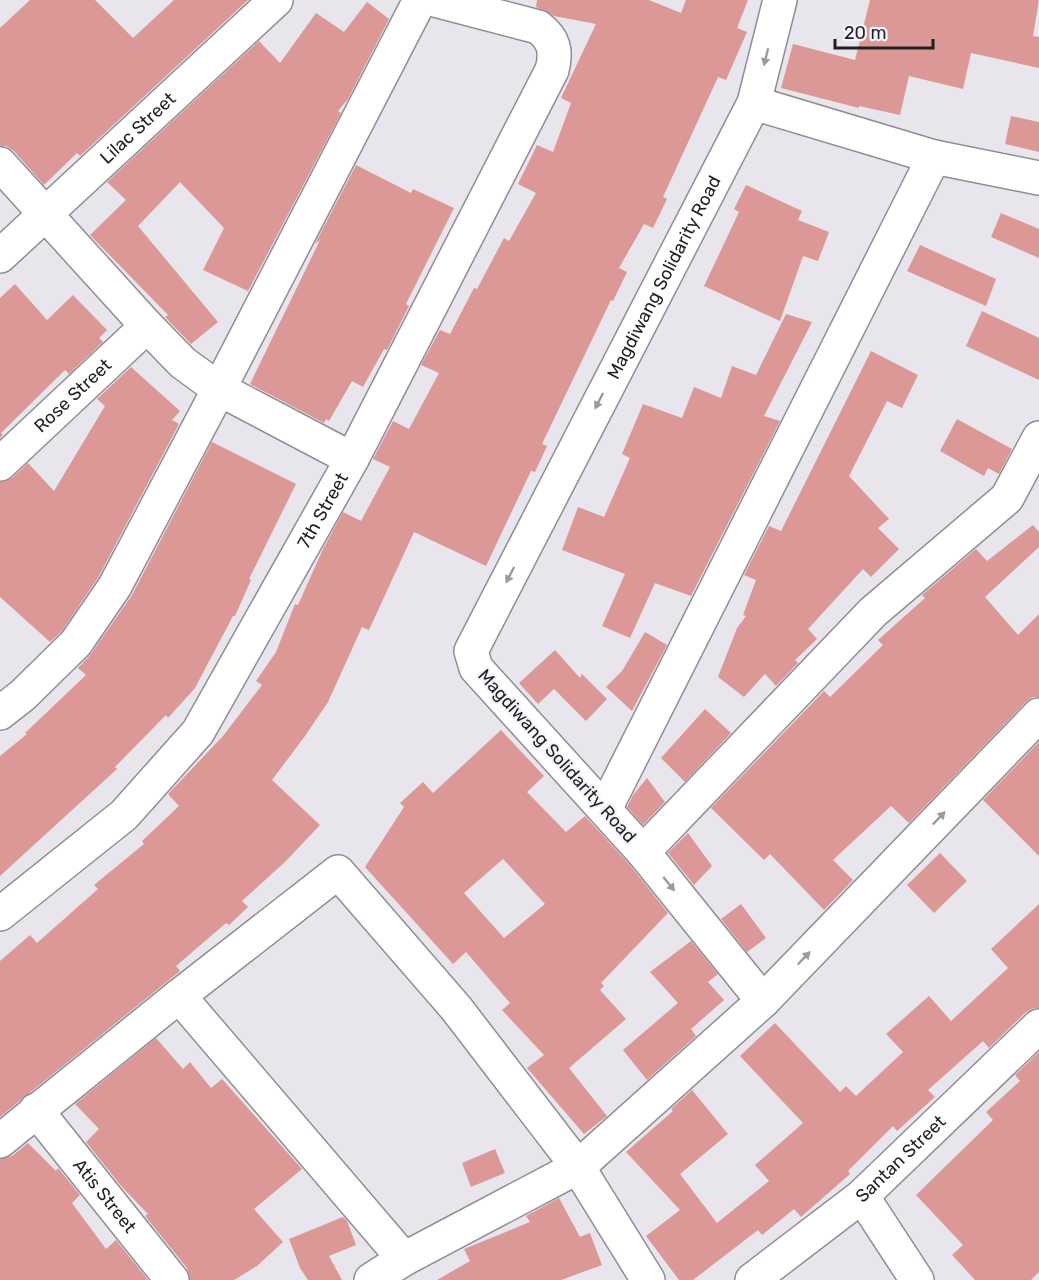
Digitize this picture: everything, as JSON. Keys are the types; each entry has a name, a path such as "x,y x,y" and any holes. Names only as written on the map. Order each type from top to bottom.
{"street":[{"name":"Lilac Street","path":"0,256 276,0"},
{"path":"0,713 22,695 76,642 115,586 420,0"},
{"name":"7th Street","path":"0,914 124,815 198,732 352,459 552,70 556,56 553,44 547,34 538,27 435,0"},
{"name":"Magdiwang Solidarity Road","path":"763,1000 643,852 476,668 471,651 754,103 780,0"},
{"path":"754,103 934,157 1039,178"},
{"path":"605,809 934,157"},
{"path":"0,164 183,363 219,390 352,459"},
{"name":"Rose Street","path":"0,464 147,326"},
{"path":"643,852 873,612 1007,498 1039,438"},
{"path":"371,1280 404,1259 578,1167 763,1000 1039,715"},
{"path":"0,1141 178,996 338,872 456,1008 578,1167 648,1280"},
{"path":"178,996 404,1259"},
{"name":"Santan Street","path":"752,1280 862,1196 1039,1026"},
{"name":"Atis Street","path":"36,1110 172,1280"},
{"path":"862,1196 917,1280"}],"building":[{"path":"30,0 95,0 133,38 174,0 248,0 80,156 77,153 44,185 14,151 6,146 0,146 0,28"},
{"path":"537,0 649,0 681,13 686,0 748,0 737,28 747,32 726,80 718,77 663,197 667,199 653,228 644,224 619,268 627,272 613,301 611,300 542,444 547,446 535,472 531,471 486,566 414,532 369,630 362,627 328,702 272,780 320,825 285,862 242,901 248,907 229,925 226,923 176,966 180,971 0,1117 0,961 30,935 37,943 98,889 94,885 144,844 142,841 179,806 168,794 223,736 262,685 256,681 276,652 295,604 298,605 323,549 343,512 361,521 390,467 373,459 393,421 409,429 439,373 421,365 440,330 450,334 504,238 509,241 536,193 518,184 537,145 553,152 571,103 561,98 596,24 554,16 536,7"},
{"path":"870,0 1039,0 1033,36 1039,37 1039,68 971,53 963,89 909,76 900,115 859,106 859,108 781,88 793,44 855,60"},
{"path":"367,2 389,19 348,99 338,111 341,113 248,291 203,270 224,228 180,182 138,226 218,322 191,344 165,317 168,315 90,235 126,200 107,182 259,41 280,63 316,13 344,32"},
{"path":"1011,116 1039,122 1039,152 1005,144"},
{"path":"356,165 411,193 413,189 454,208 406,304 409,306 387,350 384,349 363,387 352,381 329,421 326,419 324,423 250,384 320,240 315,244"},
{"path":"746,185 802,211 798,220 829,232 818,261 803,256 780,321 704,286 739,212 734,209"},
{"path":"1001,213 1039,229 1039,258 991,237"},
{"path":"920,245 996,279 986,306 907,271"},
{"path":"15,284 47,320 73,295 107,330 99,338 103,342 69,374 65,370 1,433 3,435 0,438 0,298"},
{"path":"982,311 1039,338 1039,380 966,346"},
{"path":"786,314 812,322 764,416 780,421 691,596 655,583 630,638 602,626 625,574 562,550 578,507 604,517 630,458 622,454 643,404 682,418 694,387 721,398 732,366 756,375"},
{"path":"871,351 918,375 902,408 887,401 849,476 889,519 878,528 899,549 871,577 863,569 808,629 817,639 795,660 798,663 776,686 765,674 744,697 718,677 737,628 746,616 743,615 756,580 744,575 769,526 781,531"},
{"path":"131,367 180,411 172,420 179,424 99,576 62,631 50,642 0,597 0,482 12,478 28,463 54,491 105,406 97,399"},
{"path":"957,419 1012,449 999,474 988,468 984,476 940,451"},
{"path":"212,442 296,484 249,579 251,580 235,616 195,688 168,718 166,715 115,767 117,769 0,876 0,756 27,734 25,733 86,675 78,668 91,654 132,595"},
{"path":"1033,525 1039,532 1039,547 985,597 1018,635 1039,614 1039,697 1033,697 1026,702 909,823 891,806 833,860 853,880 824,910 770,854 764,860 711,808 824,691 830,697 883,645 878,640 925,598 922,595 976,549 987,561"},
{"path":"645,632 667,645 632,711 606,687 622,671"},
{"path":"555,650 580,678 582,674 607,699 586,721 554,689 538,704 519,683"},
{"path":"705,709 731,733 685,782 661,758"},
{"path":"501,730 544,776 527,792 566,832 585,816 629,864 668,913 601,983 604,986 600,990 626,1019 569,1068 607,1116 584,1134 527,1068 544,1055 502,1010 510,1003 466,952 453,964 365,867 404,807 400,803 423,782 433,793","holes":["503,859 545,904 504,938 464,893"]},
{"path":"1039,742 1039,856 983,800"},
{"path":"647,778 665,802 643,825 627,807 633,795"},
{"path":"688,833 712,866 694,885 668,853"},
{"path":"940,853 967,881 934,913 907,885"},
{"path":"741,904 766,938 747,952 721,919"},
{"path":"1039,904 1039,1008 1026,1012 989,1048 983,1041 928,1090 935,1097 897,1131 893,1126 848,1171 850,1174 801,1217 794,1209 762,1235 758,1230 693,1280 679,1280 646,1236 680,1210 626,1152 673,1111 671,1109 692,1090 728,1134 680,1174 717,1223 769,1181 755,1165 803,1123 740,1056 775,1023 840,1092 846,1086 856,1096 903,1052 886,1034 929,996 951,1021 1008,968 991,949"},
{"path":"691,941 718,974 708,982 724,1000 691,1029 696,1036 647,1080 623,1050 678,1003 650,972"},
{"path":"156,1038 183,1069 190,1062 211,1088 222,1079 302,1169 254,1209 283,1242 257,1266 234,1280 190,1280 187,1268 145,1216 148,1214 122,1187 86,1142 99,1129 75,1104"},
{"path":"1039,1052 1039,1272 1031,1280 975,1280 952,1255 963,1245 916,1195 993,1120 986,1112 1020,1081 1015,1075"},
{"path":"28,1143 56,1171 58,1168 80,1195 72,1203 106,1249 116,1240 148,1280 0,1280 0,1159 12,1156"},
{"path":"495,1149 505,1173 471,1187 462,1163"},
{"path":"559,1198 580,1237 590,1233 602,1265 561,1280 437,1280 470,1261 464,1249 530,1222 526,1216"},
{"path":"343,1217 347,1221 356,1245 329,1256 342,1280 308,1280 300,1268 289,1239"}]}
